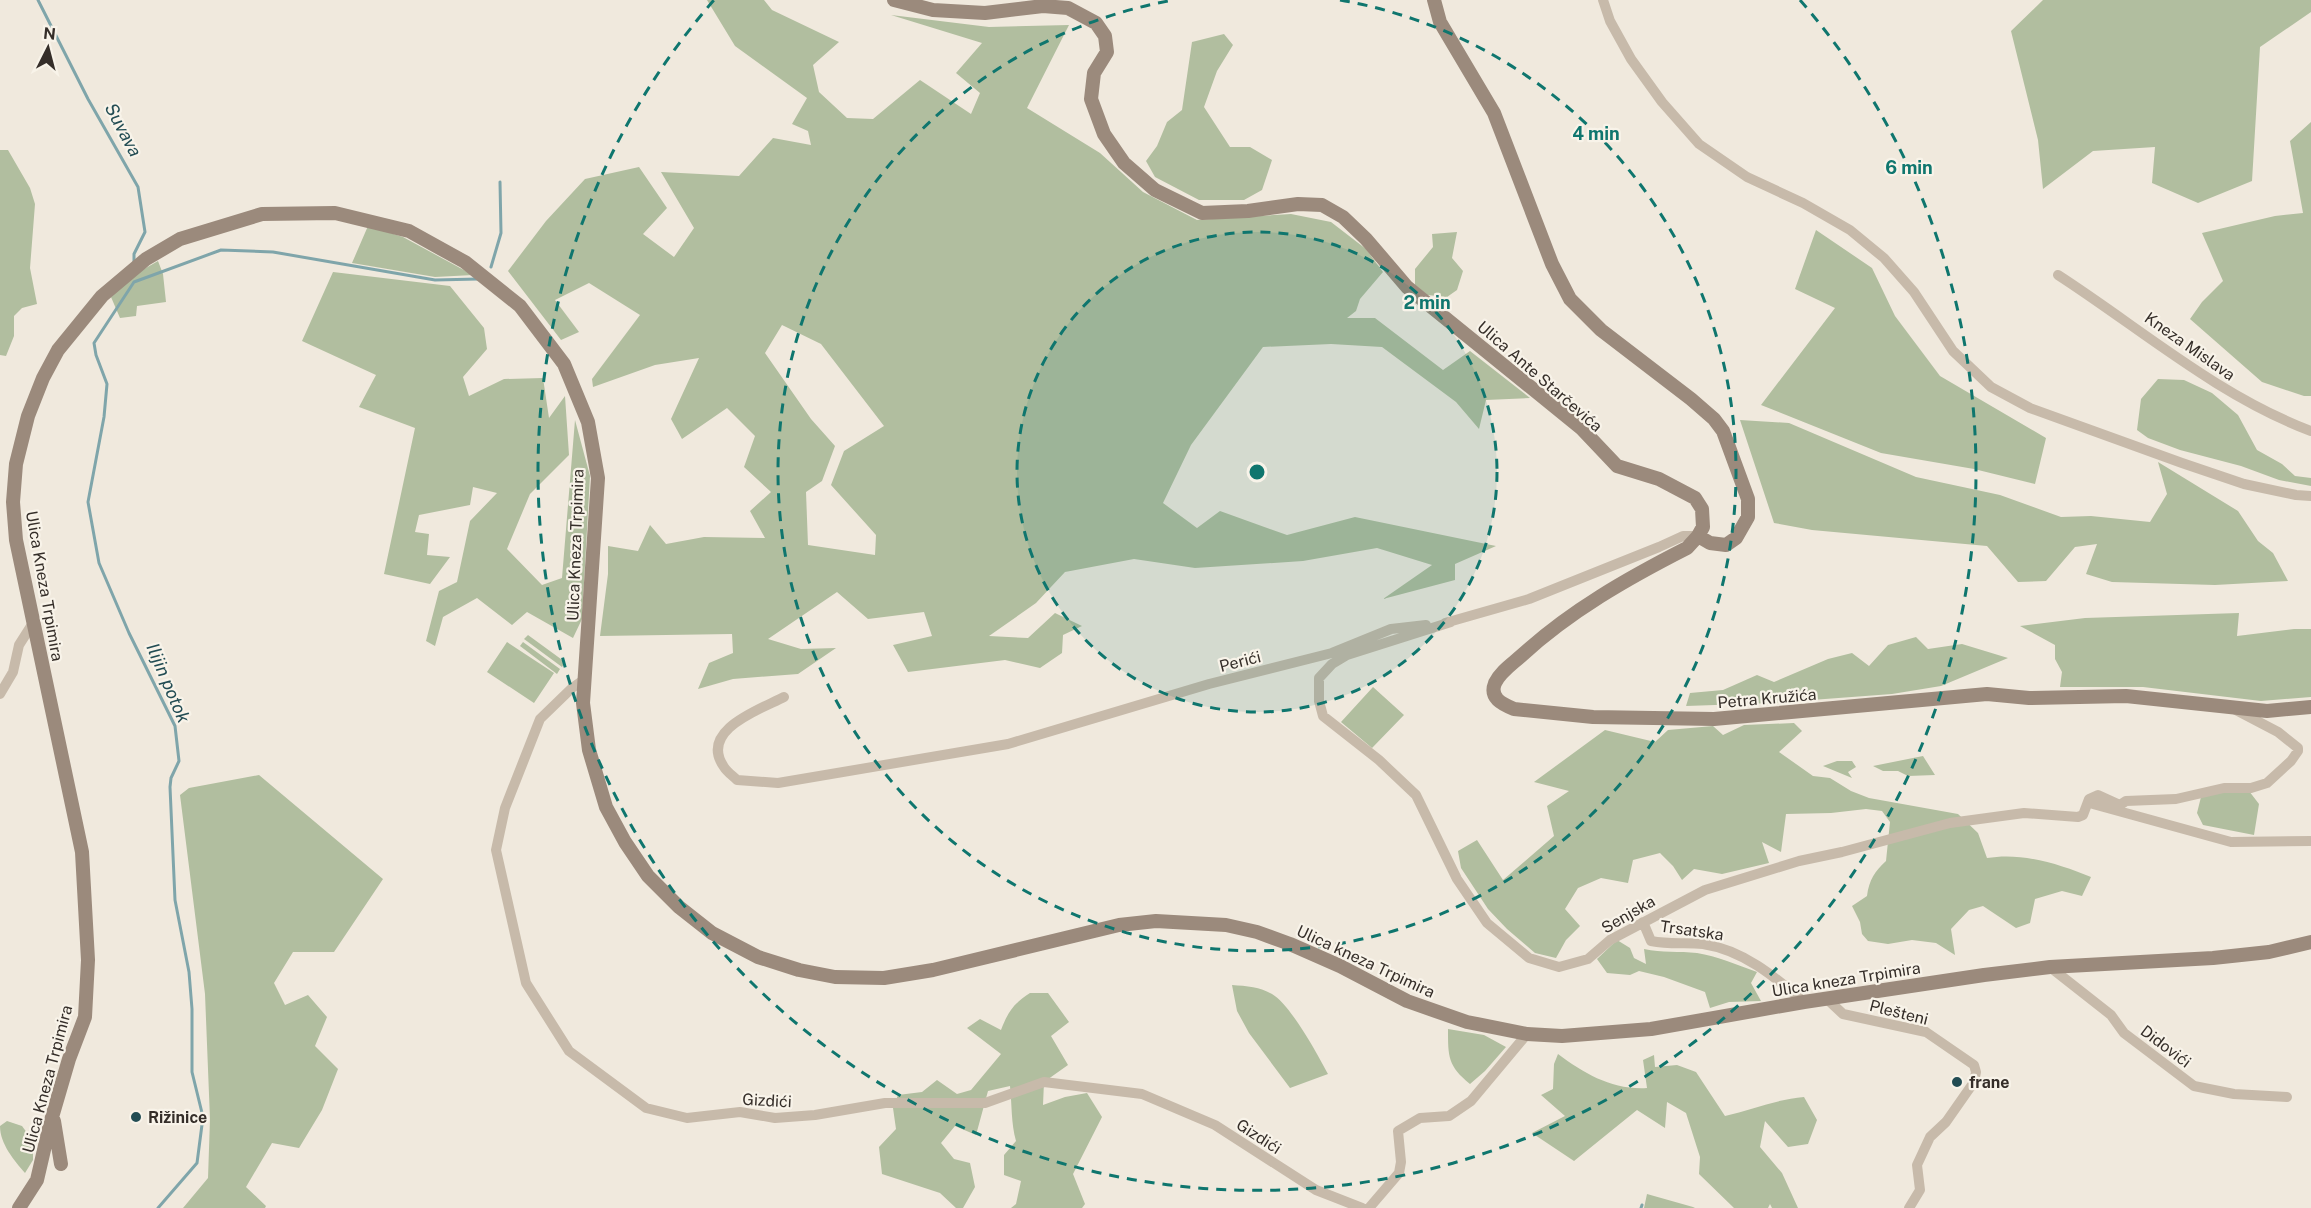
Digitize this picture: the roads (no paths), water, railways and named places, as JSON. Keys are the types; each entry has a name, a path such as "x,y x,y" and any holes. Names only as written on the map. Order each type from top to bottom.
{"main road":[{"name":"Ulica Ante Starčevića","path":"894,0 933,10 985,12 1043,6 1068,8 1096,23 1105,36 1107,52 1094,73 1091,99 1104,134 1124,163 1155,190 1202,213 1248,211 1298,204 1322,205 1343,217 1366,239 1407,287 1581,428 1617,466 1659,479 1695,498 1702,508 1704,517 1703,528 1698,536"},
{"path":"1434,0 1440,22 1494,113 1551,264 1570,299 1600,330 1695,403 1723,431 1748,499 1748,517 1736,538 1726,544 1710,543 1698,536"},
{"name":"Ulica Kneza Trpimira","path":"19,1208 38,1180 53,1112 85,1017 88,960 82,852 16,540 13,502 16,464 28,416 43,378 58,350 102,296 123,277 146,259 180,239 262,214 335,213 409,231 465,262 520,306 564,364 588,422 596,467 593,575 582,681 589,750"},
{"name":"Petra Kružića","path":"1698,536 1687,548 1599,596 1541,638 1501,675 1495,684 1494,695 1500,704 1514,709 1642,719 1714,719 1987,694 2028,698 2126,696 2266,711 2311,707"},
{"name":"Ulica kneza Trpimira","path":"589,750 606,807 625,842 648,876 679,907 712,933 758,957 798,970 835,977 884,978 933,970 1119,925 1156,921 1194,922 1226,925 1257,932 1340,966 1407,1001 1467,1022 1527,1034 1562,1036 1651,1029 1946,980 2050,967 2213,958 2269,952 2311,942"},
{"path":"53,1112 61,1164"}],"street":[{"path":"1603,0 1610,21 1630,59 1662,102 1700,144 1747,177 1803,203 1850,230 1884,258 1914,292 1953,351 1991,387 2030,408 2182,463 2244,484 2311,496"},
{"name":"Kneza Mislava","path":"2058,274 2233,394 2281,420 2311,431"},
{"name":"Perići","path":"784,697 732,723 721,738 718,749 723,766 737,780 778,783 1008,744 1209,684 1332,653 1391,629 1451,622 1529,599 1683,536 1698,536"},
{"name":"Senjska","path":"1451,622 1347,655 1332,664 1319,678 1319,701 1323,716 1379,760 1416,795 1457,879 1487,923 1529,958 1559,967 1588,959 1610,940 1706,890 1799,861 1950,823 2024,813 2078,817 2083,815 2089,799 2098,795 2119,808"},
{"path":"0,694 13,672 19,645 33,623"},
{"name":"Gizdići","path":"582,681 540,719 505,808 496,850 526,983 569,1052 646,1108 687,1118 740,1112 774,1118 815,1115 885,1103 985,1104 1044,1082 1142,1094 1215,1125 1316,1190 1362,1208"},
{"path":"2119,808 2126,801 2176,799 2224,788 2251,788 2267,783 2291,761 2298,748 2278,732 2233,708"},
{"path":"2283,709 2311,715"},
{"path":"2093,804 2119,808 2231,842 2311,841"},
{"name":"Trsatska","path":"1643,922 1651,941 1671,945 1701,944 1725,949 1751,961 1804,1002"},
{"name":"Didovići","path":"2050,967 2110,1015 2124,1033 2194,1086 2234,1094 2287,1097"},
{"name":"Plešteni","path":"1827,999 1843,1014 1926,1032 1974,1065 1977,1072 1974,1082 1946,1122 1930,1137 1917,1165 1920,1190 1909,1208"},
{"path":"1369,1208 1399,1173 1401,1162 1398,1131 1420,1118 1449,1116 1471,1101 1527,1034"}],"waterway":[{"name":"Suvava","path":"38,0 88,99 138,187 145,232 134,254 134,262"},
{"path":"491,267 501,233 500,182"},
{"path":"134,282 221,250 273,252 435,280 478,279"},
{"name":"Ilijin potok","path":"134,282 94,343 107,384 104,417 88,502 99,563 129,633 175,726 179,761 171,778 170,787 175,900 189,972 192,1009 192,1072 203,1117 197,1163 158,1208"}],"place":[{"name":"frane","path":"1957,1082"},
{"name":"Rižinice","path":"136,1117"}]}
